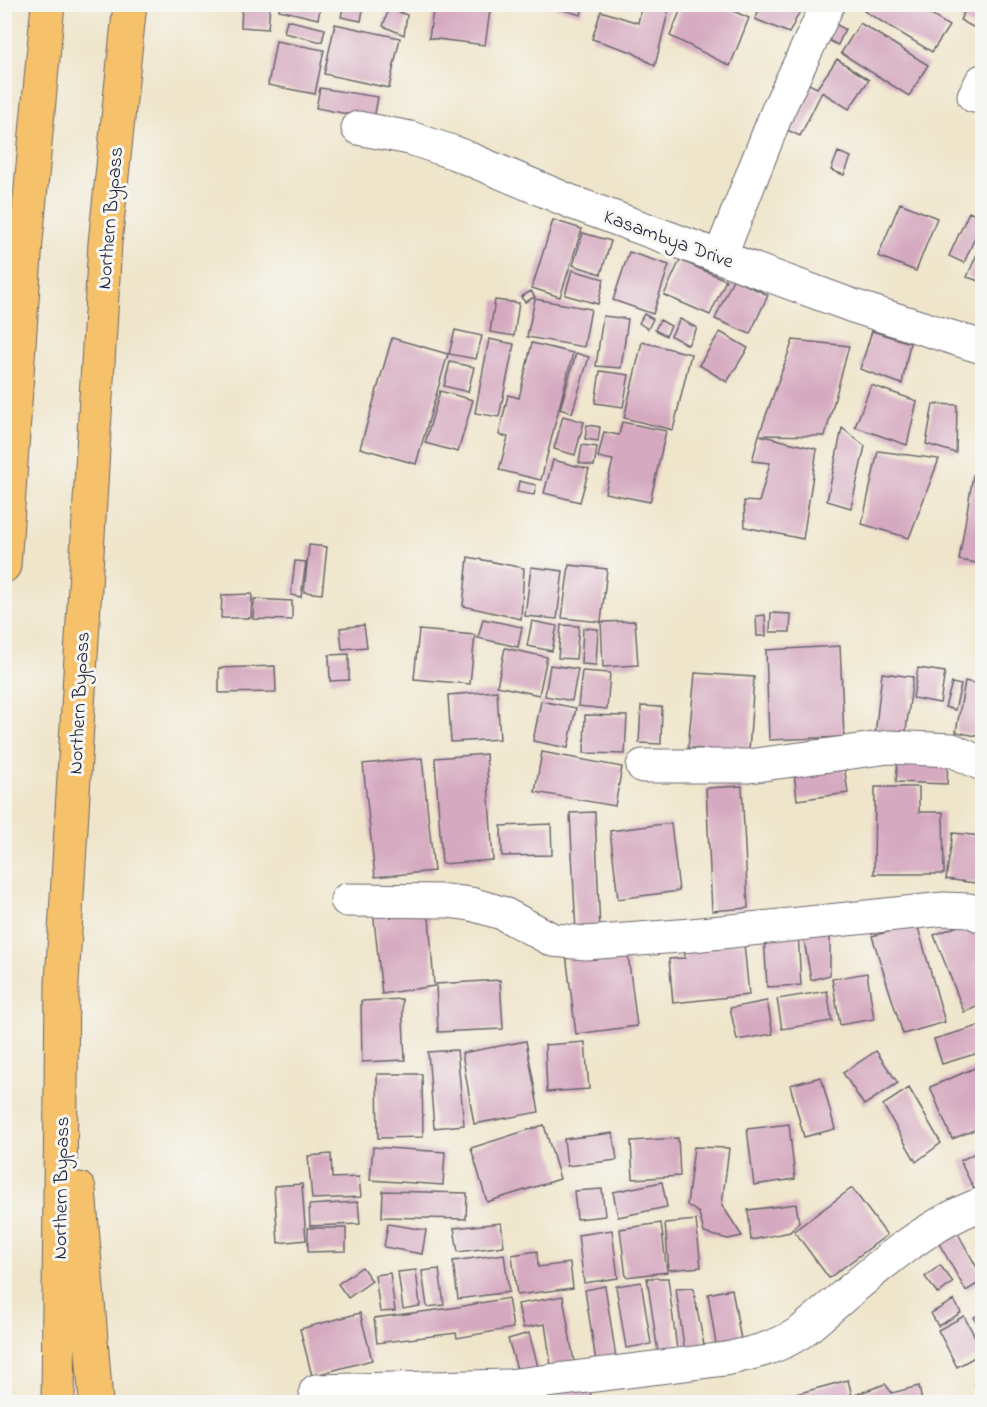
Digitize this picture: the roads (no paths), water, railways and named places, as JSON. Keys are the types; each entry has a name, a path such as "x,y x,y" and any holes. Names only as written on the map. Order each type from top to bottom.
{"highway":[{"path":"4,566 26,241 48,4"},
{"name":"Northern Bypass","path":"58,1402 62,983 105,243 130,4"},
{"path":"62,983 96,1402"}],"street":[{"path":"720,256 778,110 828,4"},
{"name":"Kasambya Drive","path":"358,128 410,138 443,149 574,203 854,306 982,347"},
{"path":"643,766 749,766 889,747 952,750 982,764"},
{"path":"346,900 447,901 471,904 502,913 548,938 567,943 692,934 944,909 969,910 982,916"},
{"path":"316,1391 508,1386 713,1360 756,1352 785,1343 913,1240 982,1204"}]}
